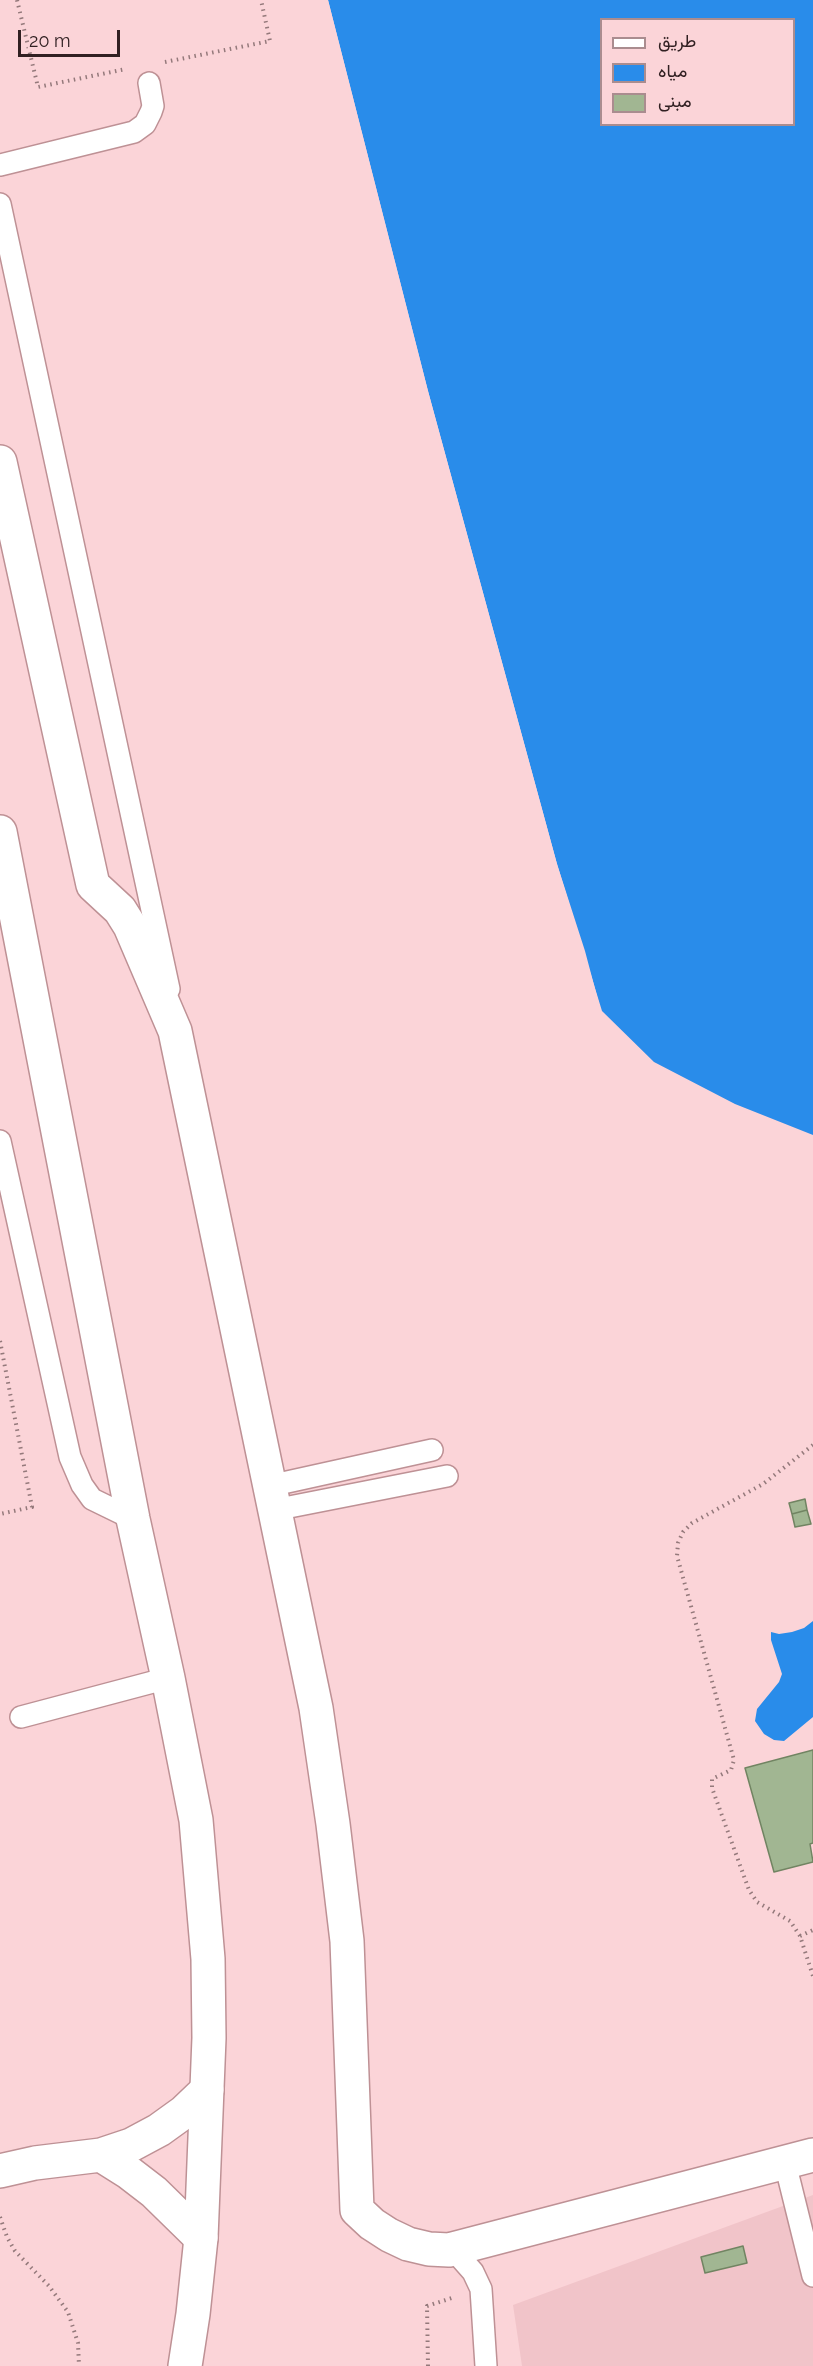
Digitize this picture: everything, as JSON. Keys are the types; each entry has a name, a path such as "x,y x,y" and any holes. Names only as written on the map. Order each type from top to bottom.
{"street":[{"path":"0,462 93,885 114,904 130,926 175,1031 316,1708 347,1941 357,2210 372,2224 408,2244 449,2250 799,2159"},
{"path":"0,832 133,1519 196,1820 208,1959 209,2038 201,2238 185,2366"},
{"path":"0,2171 35,2163 100,2155 131,2145 159,2130 184,2112 207,2090"},
{"path":"100,2155 129,2172 154,2192 201,2238"}],"lane":[{"path":"0,165 134,132 145,124 153,106 152,73"},
{"path":"0,204 167,981 175,1031"},
{"path":"0,1141 70,1457 82,1485 92,1499 133,1519"},
{"path":"272,1498 432,1450"},
{"path":"272,1498 447,1476"},
{"path":"21,1716 168,1678"},
{"path":"799,2159 813,2276"},
{"path":"449,2250 466,2263 478,2281 483,2298 486,2366"}],"path":[{"path":"18,0 38,87 130,69"},
{"path":"152,73 270,41 261,0"},
{"path":"0,1341 32,1507 0,1514"},
{"path":"813,1445 763,1484 692,1523 683,1532 678,1543 677,1556 734,1760 731,1770 712,1779 712,1788 749,1890 757,1902 789,1921 800,1936 813,1976"},
{"path":"800,1936 813,1930"},
{"path":"0,2217 15,2251 49,2286 68,2312 78,2343 79,2366"},
{"path":"428,2366 427,2306 457,2296 478,2281"}],"shaded area":[{"path":"813,2195 813,2366 522,2366 513,2305"}],"water":[{"path":"328,0 813,0 813,1135 735,1104 654,1062 602,1011 557,864 428,391"},
{"path":"813,1621 813,1717 784,1741 774,1740 764,1734 755,1721 757,1709 779,1682 782,1674 771,1640 771,1632 779,1634 792,1632 804,1628"}],"pier":[{"path":"325,0 328,0 428,391 557,864 585,951 602,1015 599,1012 554,865 425,392"}],"building":[{"path":"805,1499 807,1510 792,1514 789,1503"},
{"path":"807,1510 811,1524 795,1527 792,1514"},
{"path":"813,1750 813,1843 810,1844 813,1862 774,1872 745,1768"},
{"path":"743,2246 747,2263 705,2273 701,2257"}]}
